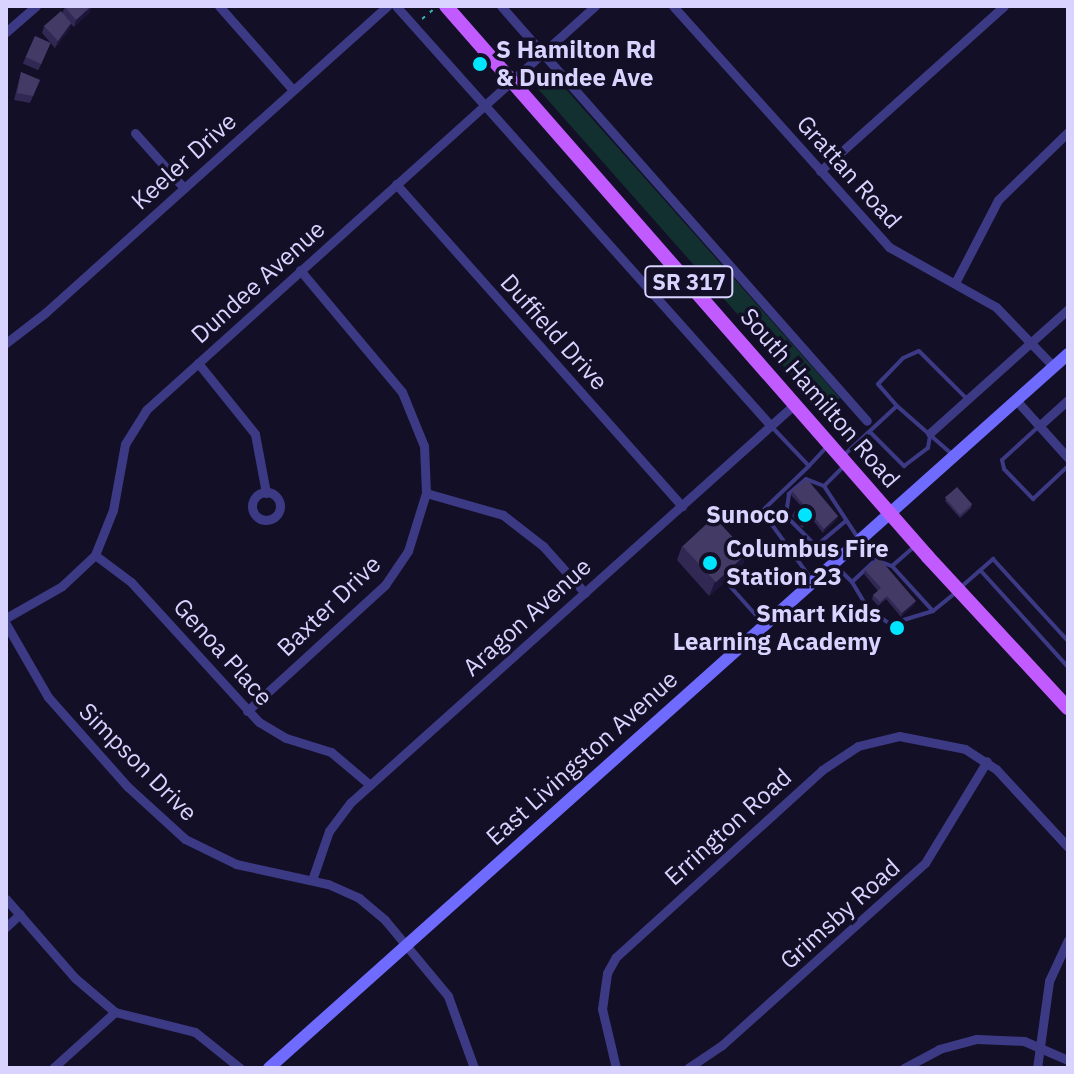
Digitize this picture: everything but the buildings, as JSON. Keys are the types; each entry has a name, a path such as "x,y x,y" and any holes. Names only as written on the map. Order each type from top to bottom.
{"main road":[{"name":"South Hamilton Road","path":"446,6 917,544 1068,708"},
{"name":"East Livingston Avenue","path":"269,1068 1068,354"}],"street":[{"path":"6,32 36,6"},
{"path":"219,6 293,90"},
{"name":"Keeler Drive","path":"6,343 387,6"},
{"path":"396,6 771,426"},
{"path":"501,6 867,421"},
{"name":"Dundee Avenue","path":"6,618 62,586 95,555 109,525 119,463 134,426 300,270 595,6"},
{"name":"Grattan Road","path":"673,6 889,247 996,307 1054,367"},
{"path":"820,171 1004,6"},
{"path":"955,283 998,200 1068,132"},
{"path":"135,133 184,188"},
{"name":"Duffield Drive","path":"396,184 682,506"},
{"name":"Baxter Drive","path":"247,711 385,585 408,551 426,493 424,446 402,392 300,270"},
{"path":"930,433 1068,309"},
{"path":"198,363 255,434 266,493"},
{"path":"1016,400 1068,458"},
{"path":"1039,426 1068,400"},
{"name":"Aragon Avenue","path":"312,880 329,831 370,785 796,403"},
{"path":"426,493 503,515 543,546 585,593"},
{"name":"Genoa Place","path":"95,555 131,582 247,711 271,731 331,752 370,785"},
{"name":"Simpson Drive","path":"6,624 48,697 156,815 185,839 225,859 312,880 359,898 406,945 448,996 474,1068"},
{"name":"Errington Road","path":"616,1068 602,1009 607,973 616,957 822,770 858,746 899,736 945,742 987,761"},
{"path":"987,761 1068,847"},
{"name":"Grimsby Road","path":"688,1068 721,1046 925,863 987,761"},
{"path":"6,899 75,978 115,1012 195,1032 240,1068"},
{"path":"6,927 20,914"},
{"path":"1037,1068 1049,981 1068,940"},
{"path":"53,1068 115,1012"},
{"path":"904,1068 956,1042 1002,1039 1040,1045 1068,1060"}],"lane":[{"path":"954,456 897,406 878,384 903,358 919,351 968,399"},
{"path":"824,486 844,460 897,406"},
{"path":"771,426 809,466"},
{"path":"1039,426 1002,460 1004,469 1033,499 1068,466"},
{"path":"871,433 904,466 928,448 930,433"},
{"path":"813,581 762,511 831,444"},
{"path":"859,540 824,486 806,479 785,504 786,516 852,582 868,609 890,624 933,611 993,559 1068,641"},
{"path":"816,546 845,522"},
{"path":"892,566 917,544"},
{"path":"852,582 876,560 892,566 933,611"},
{"path":"980,571 1068,667"},
{"path":"728,584 765,625"}],"path":[{"path":"414,13 420,21 437,6"}],"green space":[{"path":"548,75 557,79 840,398 824,412 539,90 535,85"}],"place":[{"name":"S Hamilton Rd & Dundee Ave","path":"480,64"},
{"name":"Sunoco","path":"805,515"},
{"name":"Columbus Fire Station 23","path":"710,563"},
{"name":"Smart Kids Learning Academy","path":"897,628"}]}
